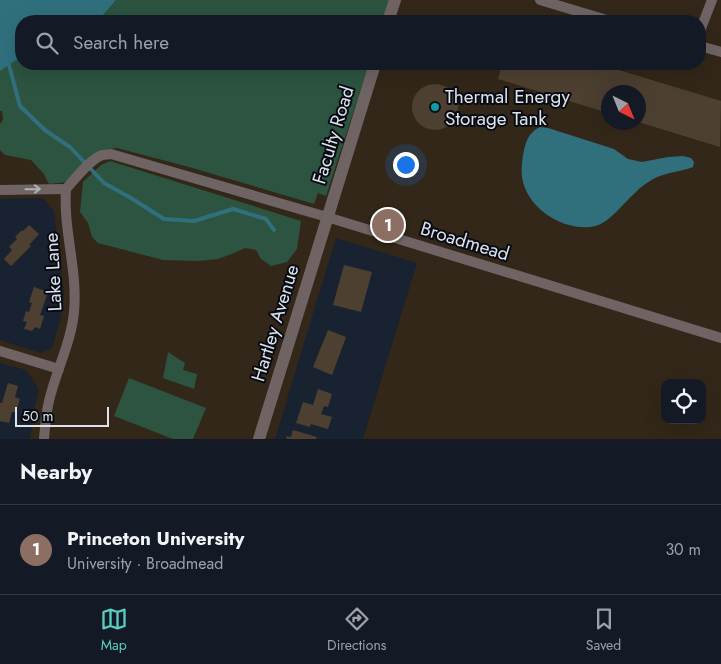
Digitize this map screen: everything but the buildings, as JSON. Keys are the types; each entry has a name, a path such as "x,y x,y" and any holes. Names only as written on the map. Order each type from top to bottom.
{"street":[{"path":"390,15 395,0"},
{"path":"540,0 590,15"},
{"path":"706,16 712,0"},
{"path":"706,48 721,52"},
{"name":"Faculty Road","path":"327,217 373,70"},
{"name":"Broadmead","path":"66,189 95,158 111,154 327,217 721,338"},
{"path":"0,190 66,189"},
{"name":"Lake Lane","path":"44,439 48,401 70,336 76,294 67,221 66,189"},
{"name":"Hartley Avenue","path":"259,439 327,217"},
{"path":"0,351 59,368"}],"shaded area":[{"path":"116,0 721,0 721,439 363,439 417,263 336,238 275,439 30,439 39,389 26,370 0,363 0,340 41,353 52,348 60,321 64,294 54,211 43,198 0,199 0,71 15,61 15,70 706,70 706,15 103,15"}],"green space":[{"path":"116,0 389,0 384,15 103,15"},
{"path":"15,61 15,70 367,70 326,196 318,193 314,204 117,148 97,154 66,182 49,184 44,174 31,160 5,155 0,150 0,124 3,120 2,111 0,111 0,71"},
{"path":"110,161 301,221 297,249 287,262 271,266 261,259 256,250 245,248 218,259 198,261 163,260 98,243 92,237 88,223 80,212 83,182 101,165"},
{"path":"168,352 185,363 183,370 197,374 194,389 163,378"},
{"path":"129,378 206,408 193,439 173,439 114,416"}],"water":[{"path":"0,0 116,0 103,15 15,15 15,61 0,71"},
{"path":"540,127 614,149 628,159 642,162 683,156 691,158 694,162 693,167 653,179 639,189 609,219 597,226 579,227 568,225 538,207 530,198 525,188 522,177 524,150 530,135"}],"waterway":[{"path":"7,61 20,106 46,131 70,147 104,183 164,219 194,221 233,209 266,219 274,230"}],"place":[{"name":"Thermal Energy Storage Tank","path":"435,107"},
{"name":"Princeton University","path":"388,225"}]}
